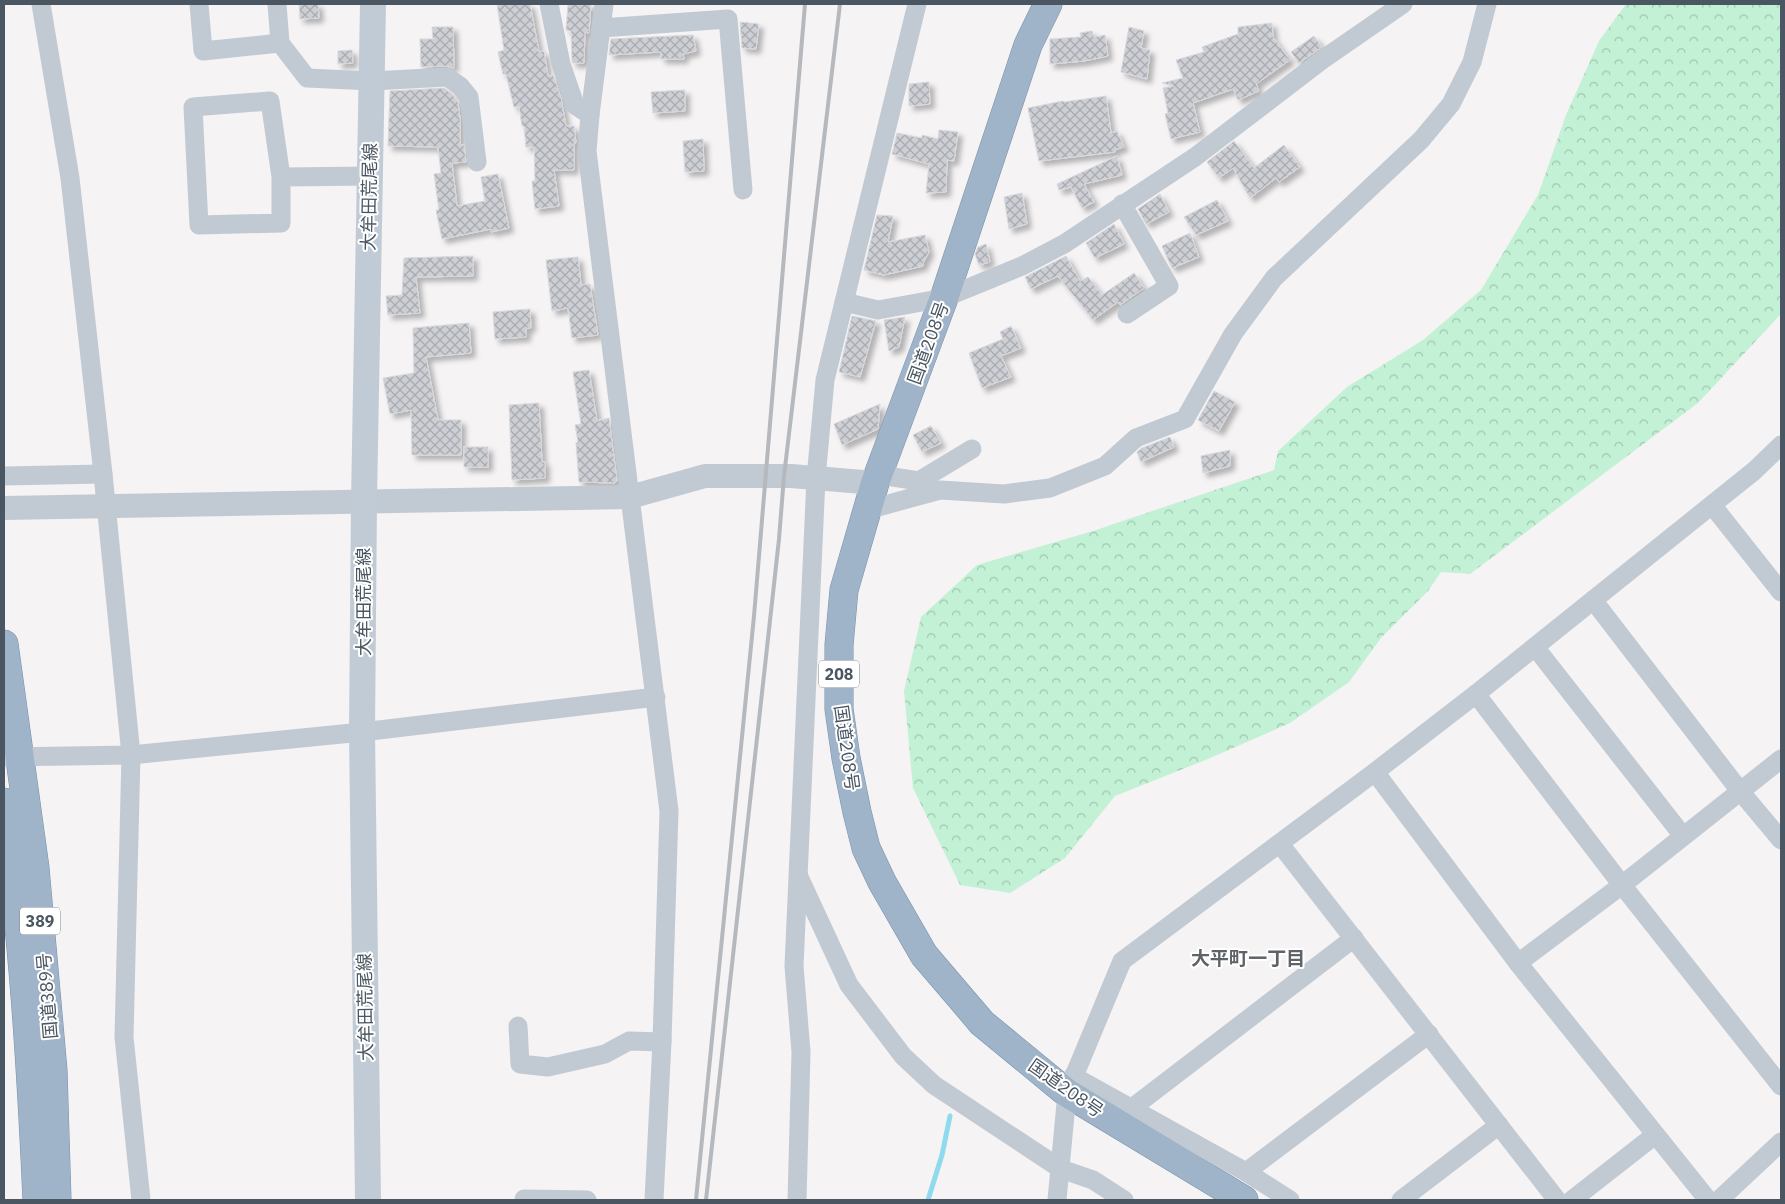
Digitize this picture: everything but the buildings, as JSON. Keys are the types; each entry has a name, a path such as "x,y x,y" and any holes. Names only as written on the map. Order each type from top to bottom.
{"highway":[{"name":"国道208号","path":"1048,4 1028,46 944,298 877,479 844,590 839,668 840,709 846,758 866,848 882,882 924,955 982,1023 1016,1053 1070,1084 1244,1200"},
{"name":"国道389号","path":"4,644 12,756 35,868 53,1070 57,1200"},
{"name":"国道389号","path":"4,802 13,868 30,1059 37,1200"}],"main road":[{"name":"大牟田荒尾線","path":"368,1200 362,732 373,4"}],"street":[{"path":"42,4 70,178 103,474 131,755 124,1036 141,1200"},
{"path":"199,4 203,51 280,43"},
{"path":"277,4 280,43 307,78 372,81 447,77 460,86 469,97 477,162"},
{"path":"550,4 561,64 575,105 590,115"},
{"path":"604,4 587,151 669,811 662,1042 654,1200"},
{"path":"797,1200 801,1052 794,966 797,874 816,478 825,380 918,4"},
{"path":"844,302 878,310 944,298 1022,266 1064,244 1195,156 1322,60 1403,4"},
{"path":"867,510 940,490 1004,494 1050,488 1105,466 1136,438 1184,419 1233,334 1274,278 1421,140 1451,104 1472,62 1487,4"},
{"path":"602,28 728,19 743,190"},
{"path":"270,101 281,177 281,223 199,225 194,107 270,101"},
{"path":"281,177 370,176"},
{"path":"1122,204 1169,286 1127,314"},
{"path":"1057,1200 1070,1084 1122,961 1280,844 1476,694 1754,471 1781,445"},
{"path":"4,508 630,497 705,476 753,475 919,481 972,449"},
{"path":"4,476 103,474"},
{"path":"1712,505 1781,592"},
{"path":"1593,600 1740,791 1781,840"},
{"path":"1535,647 1683,836"},
{"path":"1476,694 1622,885 1781,1086"},
{"path":"12,756 131,755 362,732 656,697"},
{"path":"1518,963 1622,885 1781,759"},
{"path":"1375,772 1518,963 1708,1200"},
{"path":"1280,844 1557,1200"},
{"path":"797,874 849,985 903,1056 934,1085 1061,1169 1092,1180 1124,1200"},
{"path":"1132,1108 1354,938"},
{"path":"518,1026 520,1064 548,1067 605,1054 629,1041 662,1042"},
{"path":"1246,1172 1429,1034"},
{"path":"1070,1084 1132,1108 1246,1172 1290,1200"},
{"path":"1401,1200 1499,1125"},
{"path":"1572,1200 1655,1134"},
{"path":"1719,1200 1781,1142"},
{"path":"524,1199 587,1200"}],"green space":[{"path":"1626,4 1781,4 1781,314 1698,403 1470,574 1441,572 1428,591 1381,638 1349,682 1290,723 1208,759 1115,796 1065,858 1010,893 960,885 913,788 904,691 921,617 977,565 1093,531 1274,470 1278,451 1347,387 1423,340 1481,290 1538,195 1566,115 1599,41"}],"waterway":[{"path":"928,1200 942,1155 950,1116"}],"railway":[{"path":"696,1200 754,616 805,4"},
{"path":"706,1200 779,539 784,476 840,4"}],"district":[{"name":"大平町一丁目","path":"1248,958"}]}
